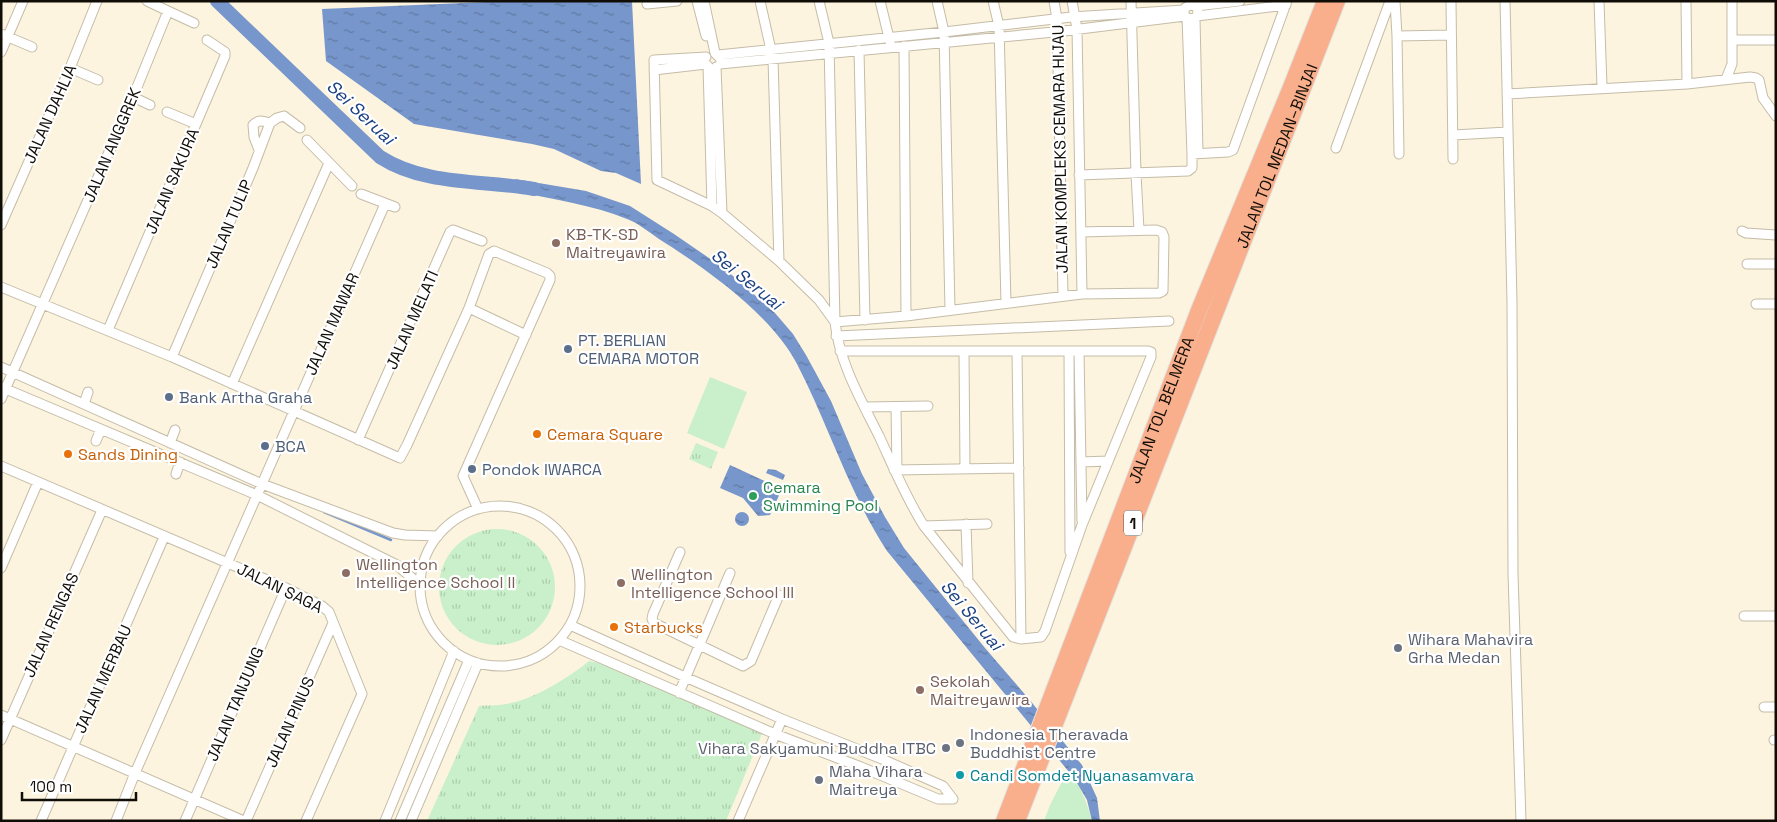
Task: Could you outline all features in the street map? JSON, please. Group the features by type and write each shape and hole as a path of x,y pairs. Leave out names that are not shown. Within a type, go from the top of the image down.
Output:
{"highway":[{"name":"JALAN TOL BELMERA","path":"1017,821 1038,750 1199,310 1292,87 1325,1"},
{"name":"JALAN TOL MEDAN–BINJAI","path":"1217,310 1337,1"},
{"name":"JALAN TOL BELMERA","path":"1052,713 1217,310"},
{"name":"JALAN TOL BELMERA","path":"1004,821 1038,750"}],"street":[{"path":"1,52 4,36 23,1"},
{"name":"JALAN DAHLIA","path":"1,225 70,68 97,1"},
{"path":"147,1 194,22"},
{"path":"648,4 677,1"},
{"path":"697,1 713,60 712,206"},
{"path":"704,1 713,60 722,213"},
{"path":"760,1 772,55 779,261"},
{"path":"819,1 830,53 835,322 840,351 915,513 924,526 1012,637 1021,639 1037,638 1043,635 1082,525 1151,354 1149,351 840,351"},
{"path":"880,1 891,47"},
{"path":"937,1 944,32 950,310"},
{"path":"993,1 999,26 1006,303"},
{"name":"JALAN KOMPLEKS CEMARA HIJAU","path":"1054,1 1066,18 1068,31 1079,175 1082,294"},
{"name":"JALAN KOMPLEKS CEMARA HIJAU","path":"1063,296 1068,31 1066,18 1072,1"},
{"path":"1131,1 1136,174 1140,230"},
{"path":"835,322 824,305 779,261 722,213 712,206 657,180 655,59 713,60 830,53 1068,31 1132,18 1240,1"},
{"path":"1336,148 1390,1"},
{"path":"1395,1 1399,154"},
{"path":"1451,1 1453,159"},
{"path":"1504,1 1512,302 1512,574 1522,821"},
{"path":"1599,1 1602,87"},
{"path":"1686,1 1687,84"},
{"path":"1726,79 1732,64 1732,1"},
{"path":"1190,10 1287,3 1233,150 1195,154"},
{"name":"JALAN ANGGREK","path":"1,400 4,388 133,98 168,10"},
{"path":"1079,175 1136,174 1190,170 1195,154 1190,10"},
{"path":"772,55 829,43 1066,18 1132,18"},
{"path":"1397,36 1451,34"},
{"path":"4,36 32,47"},
{"name":"JALAN SAKURA","path":"108,330 226,54 207,40"},
{"path":"1732,40 1776,40"},
{"path":"904,46 906,316"},
{"path":"859,50 865,320"},
{"path":"70,68 98,80"},
{"path":"1506,94 1602,87 1687,84 1726,79 1756,78 1763,98 1775,116"},
{"path":"133,98 150,104"},
{"path":"167,112 196,124"},
{"path":"259,150 254,137 253,125 257,122 262,120 270,122 284,116 300,128"},
{"name":"JALAN TULIP","path":"172,357 253,168 270,122"},
{"path":"1453,135 1508,132"},
{"path":"307,140 352,186"},
{"path":"232,384 329,163"},
{"path":"360,194 395,207"},
{"name":"JALAN MAWAR","path":"116,821 135,773 385,204"},
{"name":"JALAN MELATI","path":"358,440 450,232 453,230 482,242"},
{"path":"835,322 906,316 1082,294 1159,293 1163,291 1164,234 1156,230 1081,232"},
{"path":"1742,231 1746,233 1776,235"},
{"path":"1,287 172,357 398,458 401,457 469,308 489,254 492,251 547,273 550,276 550,280 463,476 478,508"},
{"path":"1747,264 1776,264"},
{"path":"1756,304 1776,304"},
{"path":"469,308 526,335"},
{"path":"836,336 1169,321"},
{"path":"1069,351 1070,560"},
{"path":"1079,351 1082,525"},
{"path":"964,352 965,469"},
{"path":"1017,352 1021,639"},
{"path":"1,367 262,484 393,533 438,536"},
{"path":"4,388 258,495 397,565 420,585"},
{"path":"84,404 88,392"},
{"path":"865,407 928,406"},
{"path":"896,407 896,470"},
{"path":"96,441 101,429"},
{"path":"170,442 175,430"},
{"path":"1080,462 1108,461"},
{"path":"176,474 180,462"},
{"name":"JALAN SAGA","path":"1,466 164,538 286,588 322,606 328,612 362,691 361,698 306,821"},
{"path":"896,470 1019,468"},
{"path":"1,568 38,482"},
{"path":"497,505 520,508 541,517 559,531 572,550 579,574 578,600 570,625 559,640 538,656 522,663 495,666 474,661 454,651 436,633 429,622 424,610 420,585 425,559 438,536 456,519 478,508 497,505"},
{"name":"JALAN RENGAS","path":"1,740 102,510"},
{"path":"966,524 968,583"},
{"path":"924,526 987,524"},
{"name":"JALAN MERBAU","path":"41,821 164,538"},
{"path":"680,552 653,614 652,619 654,623 743,666 748,664 779,595"},
{"path":"679,693 730,573"},
{"name":"JALAN TANJUNG","path":"185,821 286,588"},
{"path":"1744,616 1776,616"},
{"name":"JALAN PINUS","path":"245,821 334,623"},
{"path":"559,640 775,734 860,766 938,799 953,799 943,786 782,719 570,625"},
{"path":"384,821 454,651"},
{"path":"400,821 474,661"},
{"path":"441,683 460,692"},
{"path":"411,821 460,692"},
{"path":"1764,708 1776,707"},
{"path":"1,715 245,821"},
{"path":"738,821 782,719"},
{"path":"860,766 865,752"}],"green space":[{"path":"710,377 747,392 724,449 687,433"},
{"path":"696,443 718,452 711,469 689,459"},
{"path":"497,529 519,533 538,546 551,565 555,587 551,609 538,628 519,641 497,645 475,641 456,628 443,609 439,587 443,565 456,546 475,533"},
{"path":"589,661 614,666 763,731 726,821 427,821 479,706 503,705 527,698 561,681"},
{"path":"1068,770 1083,794 1092,821 1044,821 1050,805"}],"water":[{"path":"510,1 632,1 641,184 616,173 601,171 554,149 414,124 326,61 322,9"},
{"path":"515,179 586,191 630,206 725,269 775,313 793,334 806,355 831,401 862,474 904,548 1082,765 1097,798 1100,821 1092,821 1087,800 1074,778 887,551 861,506 797,364 786,346 771,328 736,294 716,278 635,223 587,206 517,192"},
{"path":"730,465 782,489 770,515 758,516 743,498 720,488"},
{"path":"768,469 776,470 785,475 783,480 766,473"},
{"path":"739,512 745,512 749,519 745,526 739,526 735,522 735,516"}],"waterway":[{"name":"Sei Seruai","path":"217,1 380,157 416,173 435,177 534,189"},
{"path":"324,512 391,540"}],"place":[{"name":"KB-TK-SD Maitreyawira","path":"556,243"},
{"name":"PT. BERLIAN CEMARA MOTOR","path":"568,349"},
{"name":"Bank Artha Graha","path":"169,397"},
{"name":"Cemara Square","path":"537,434"},
{"name":"BCA","path":"265,446"},
{"name":"Sands Dining","path":"68,454"},
{"name":"Pondok IWARCA","path":"472,469"},
{"name":"Cemara Swimming Pool","path":"753,496"},
{"name":"Wellington Intelligence School II","path":"346,573"},
{"name":"Wellington Intelligence School III","path":"621,583"},
{"name":"Starbucks","path":"614,627"},
{"name":"Wihara Mahavira Grha Medan","path":"1398,648"},
{"name":"Sekolah Maitreyawira","path":"920,690"},
{"name":"Indonesia Theravada Buddhist Centre","path":"960,743"},
{"name":"Vihara Sakyamuni Buddha ITBC","path":"946,748"},
{"name":"Candi Somdet Nyanasamvara","path":"960,775"},
{"name":"Maha Vihara Maitreya","path":"819,780"}]}
